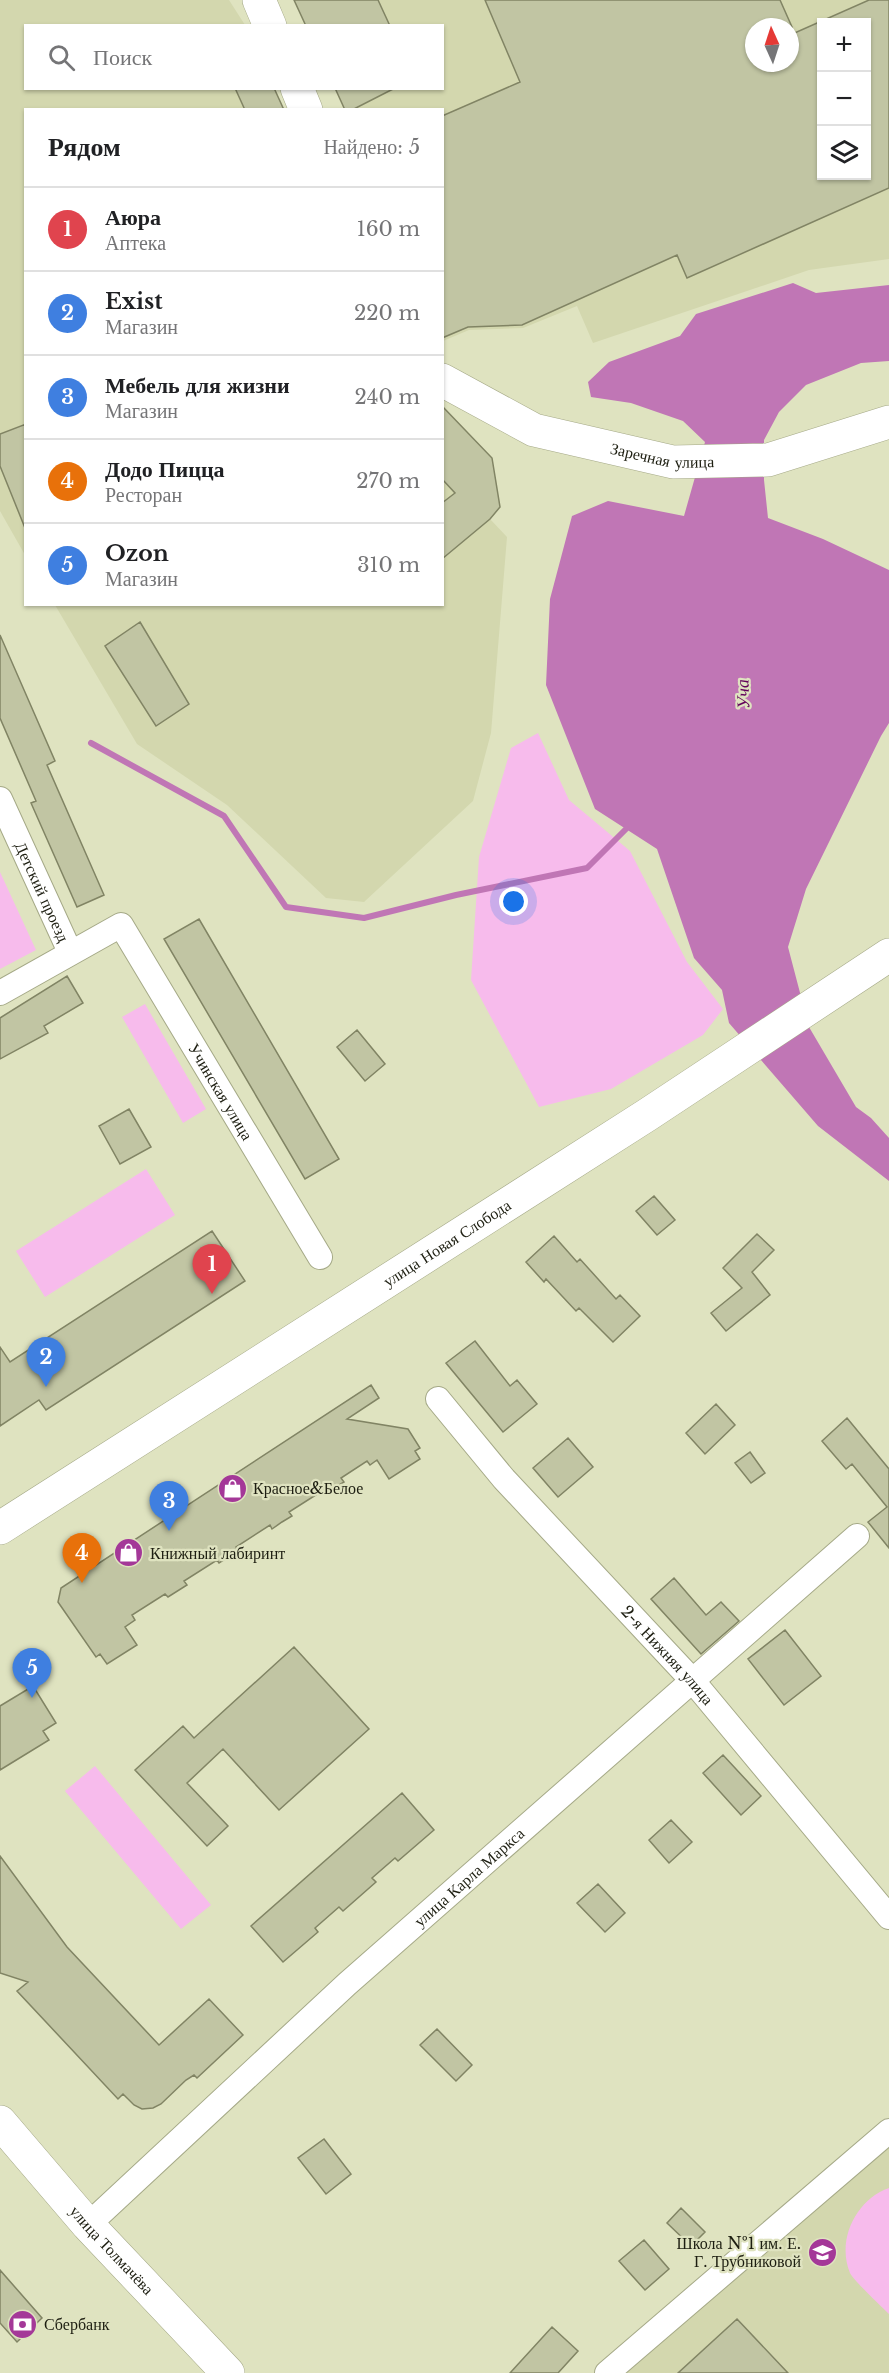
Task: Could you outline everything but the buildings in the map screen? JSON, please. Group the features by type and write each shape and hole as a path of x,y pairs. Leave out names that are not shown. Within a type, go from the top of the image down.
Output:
{"main road":[{"path":"259,0 269,24"},
{"path":"298,90 305,108"},
{"name":"Заречная улица","path":"444,381 534,430 673,462 768,460 889,422"},
{"name":"улица Новая Слобода","path":"0,1528 889,956"},
{"name":"улица Толмачёва","path":"0,2122 88,2225 228,2373"}],"street":[{"name":"Детский проезд","path":"0,799 70,952"},
{"name":"Учинская улица","path":"70,952 122,925 320,1257"},
{"path":"0,993 70,952"},
{"name":"2-я Нижняя улица","path":"438,1399 504,1479 692,1680 889,1917"},
{"name":"улица Карла Маркса","path":"88,2225 347,1984 857,1536"},
{"path":"607,2373 889,2131"}],"shaded area":[{"path":"0,0 229,0 244,24 24,24 24,90 274,90 284,108 24,108 24,553 0,511"},
{"path":"294,0 889,0 889,259 809,270 593,343 577,306 523,328 469,330 444,341 444,108 344,108 336,90 444,90 444,24 306,24"},
{"path":"444,407 492,458 500,507 490,519 507,537 491,733 473,801 364,902 326,898 227,805 137,744 56,606 444,606"},
{"path":"538,733 569,800 630,851 687,962 723,1009 703,1035 611,1089 539,1107 471,980 479,857 511,748"},
{"path":"0,872 36,950 0,969"},
{"path":"145,1004 206,1109 183,1123 122,1017"},
{"path":"146,1169 175,1215 45,1297 16,1251"},
{"path":"95,1766 211,1905 181,1929 65,1791"},
{"name":"Школа №1 им. Е. Г. Трубниковой","path":"889,2131 889,2373 621,2373"},
{"path":"889,2188 889,2314 850,2273 846,2260 846,2247 852,2222 859,2211 867,2201"}],"water":[{"name":"Уча","path":"793,283 816,293 889,285 889,361 861,363 806,385 779,412 764,440 764,480 768,518 823,539 889,570 889,723 806,889 788,947 809,1027 856,1107 871,1118 889,1138 889,1181 818,1126 729,1023 722,990 694,958 657,849 595,809 546,685 550,599 572,516 608,501 684,516 705,442 683,421 631,403 591,397 588,382 609,362 680,336 696,314"}],"waterway":[{"path":"91,743 224,816 286,907 364,918 456,895 587,868 626,829"}],"place":[{"name":"Аюра","path":"212,1294"},
{"name":"Exist","path":"46,1387"},
{"name":"Красное&Белое","path":"232,1488"},
{"name":"Мебель для жизни","path":"169,1531"},
{"name":"Книжный лабиринт","path":"129,1553"},
{"name":"Додо Пицца","path":"82,1583"},
{"name":"Ozon","path":"32,1698"},
{"name":"Школа №1 им. Е. Г. Трубниковой","path":"822,2252"},
{"name":"Сбербанк","path":"23,2324"}]}
